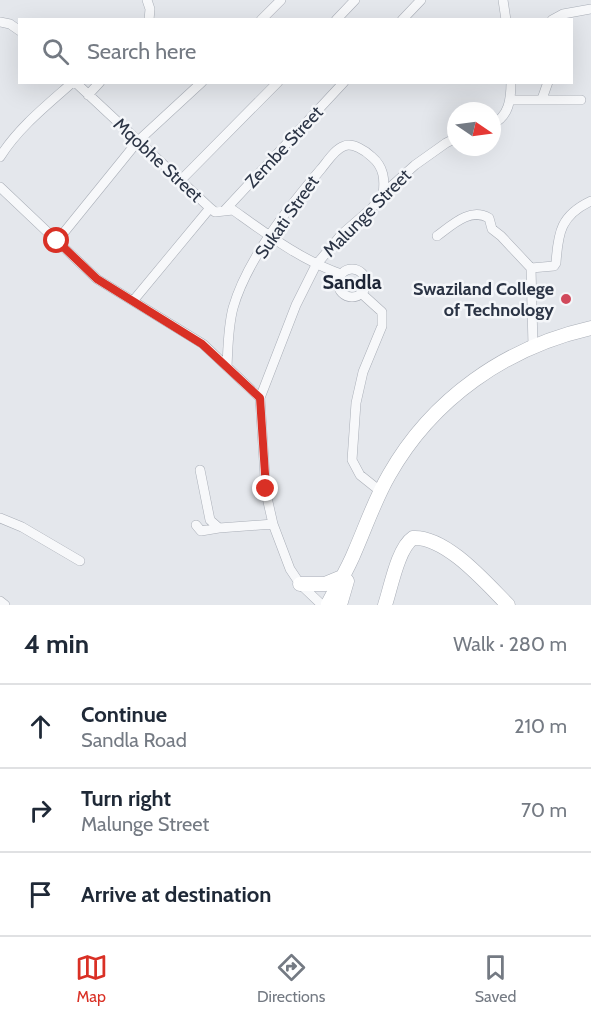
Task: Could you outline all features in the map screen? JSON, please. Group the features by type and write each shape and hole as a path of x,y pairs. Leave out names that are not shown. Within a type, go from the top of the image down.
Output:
{"main road":[{"path":"331,605 381,491 400,456 446,403 469,383 533,346 591,328"},
{"path":"385,605 406,545 413,538 423,537 440,544 482,579 508,605"},
{"path":"331,605 354,553"},
{"path":"300,584 326,584 342,577"}],"street":[{"path":"147,0 150,9 149,18"},
{"path":"263,18 281,0"},
{"path":"338,18 355,0"},
{"path":"404,18 421,0"},
{"path":"503,0 506,18"},
{"path":"556,18 563,14 591,9"},
{"path":"0,22 10,24 18,30"},
{"path":"0,157 32,119 72,84"},
{"name":"Mqobhe Street","path":"76,84 215,212 233,210 270,237 316,265 341,274"},
{"path":"88,95 98,84"},
{"path":"57,241 138,141 200,84"},
{"path":"180,180 276,84"},
{"name":"Zembe Street","path":"224,211 342,84"},
{"path":"501,118 511,100 511,84"},
{"path":"542,99 547,84"},
{"path":"511,100 581,100"},
{"name":"Malunge Street","path":"331,605 309,601 290,570 273,524 266,493 260,398 296,304 316,265 342,234 372,208 383,194 415,165 447,142"},
{"name":"Sukati Street","path":"227,367 233,308 251,269 270,237 333,155 345,145 354,146 366,152 379,164 383,173 385,183 383,194"},
{"path":"0,187 97,279 192,336 260,398"},
{"path":"531,268 554,266 560,234 566,220 575,208 591,201"},
{"path":"133,301 210,208"},
{"path":"437,236 470,214 482,214 489,218 492,229 531,268 533,346"},
{"path":"350,269 363,274 366,284 361,293 352,297 343,293 338,284 341,274 350,269"},
{"path":"361,293 382,312 382,326 363,372 356,403 352,460 360,475 381,491"},
{"path":"200,470 210,520 219,528"},
{"path":"0,518 22,527 80,561"},
{"path":"196,525 201,531 273,524"},
{"path":"0,601 4,605"}],"place":[{"name":"Swaziland College of Technology","path":"566,299"}],"district":[{"name":"Sandla","path":"352,282"}],"route":[{"path":"57,241 97,279 192,336 260,398 266,489"}]}
